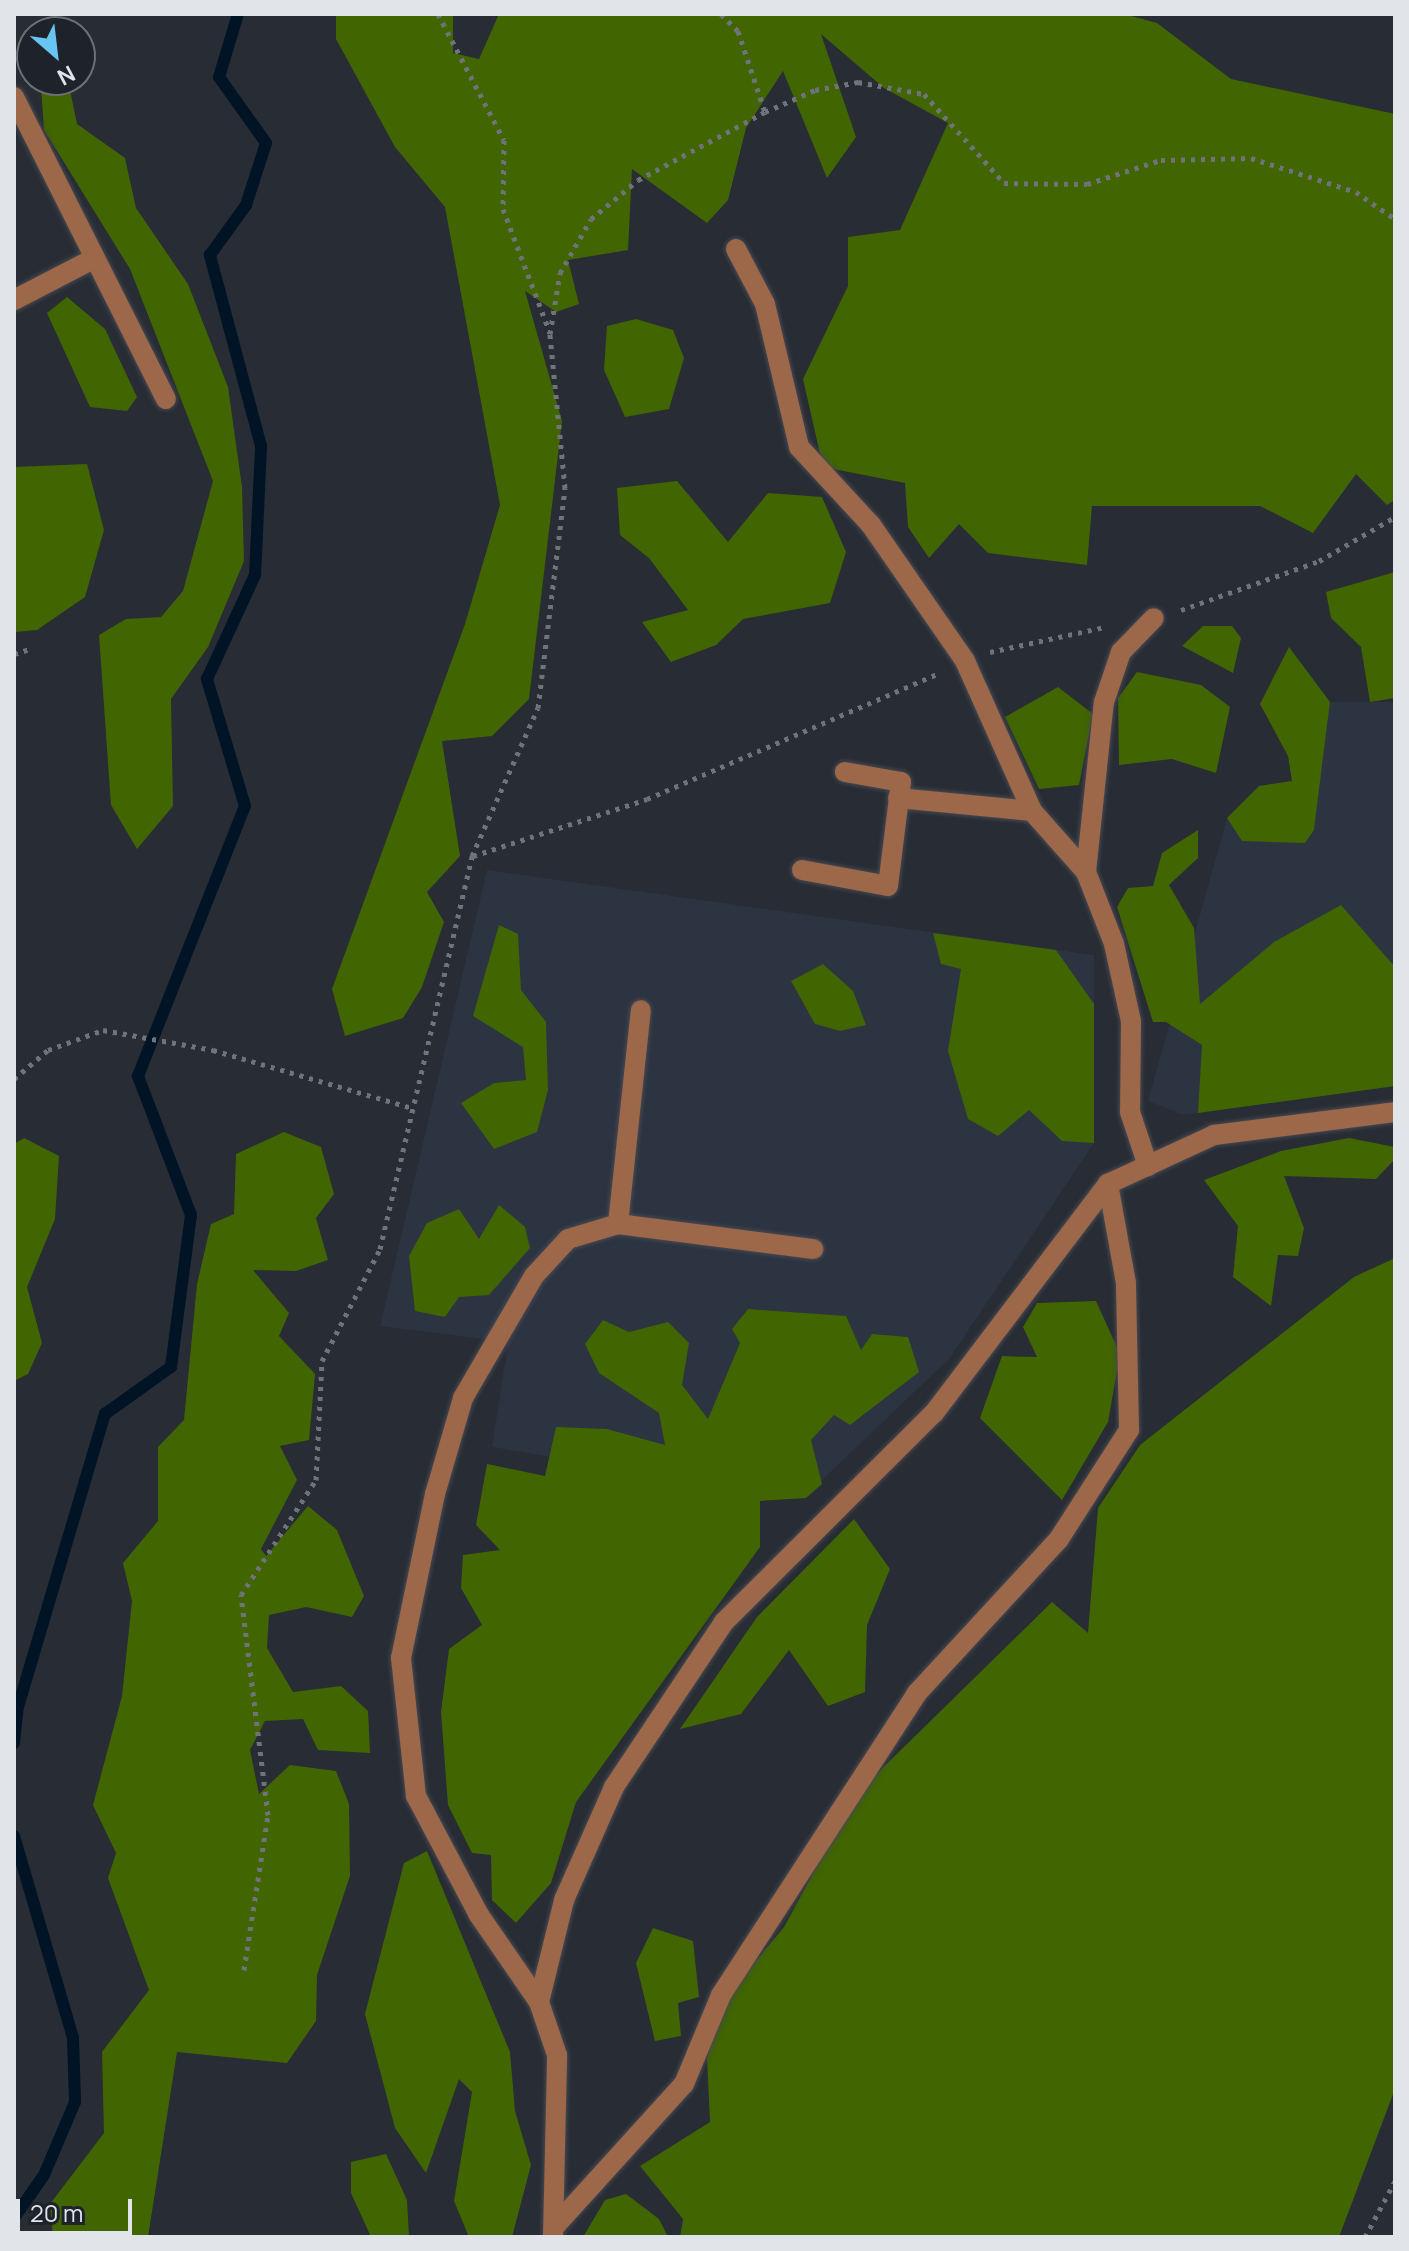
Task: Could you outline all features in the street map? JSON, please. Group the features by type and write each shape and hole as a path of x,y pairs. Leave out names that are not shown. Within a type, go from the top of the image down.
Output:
{"lane":[{"path":"14,97 166,399"},
{"path":"736,249 765,304 777,379 799,447 871,525 965,661 1032,811 1086,872 1114,944 1131,1021 1130,1112 1148,1166"},
{"path":"14,300 95,258"},
{"path":"1086,872 1104,702 1121,652 1154,618"},
{"path":"802,870 888,886 901,782 845,772"},
{"path":"898,798 1032,811"},
{"path":"618,1224 641,1010"},
{"path":"539,2002 564,1900 614,1787 724,1622 934,1413 1108,1184 1214,1135 1395,1112"},
{"path":"555,2231 684,2084 721,1995 917,1693 1059,1539 1129,1430 1126,1283 1108,1184"},
{"path":"555,2231 557,2055 539,2002 479,1915 416,1796 401,1658 414,1579 463,1398 534,1276 568,1239 618,1224 813,1249"}],"path":[{"path":"438,14 504,140 503,209 550,334"},
{"path":"721,14 738,31 765,112"},
{"path":"244,1970 268,1815 241,1595 316,1480 322,1361 380,1249 472,856 538,708 565,488 550,334 560,273 591,219 638,180 765,112 815,90 858,82 924,94 1004,183 1087,184 1161,160 1251,158 1356,192 1395,219"},
{"path":"472,856 647,799 1015,642 1154,618 1319,561 1395,517"},
{"path":"14,654 29,649"},
{"path":"14,1079 48,1050 103,1030 213,1050 413,1108"},
{"path":"1365,2237 1395,2181"}],"shaded area":[{"path":"1330,702 1395,702 1395,1086 1183,1115 1148,1101 1227,818 1314,830"},
{"path":"487,870 1094,955 1094,1143 949,1359 802,1499 492,1447 508,1342 380,1326"}],"green space":[{"path":"336,14 453,14 453,53 479,59 499,14 1124,14 1157,23 1231,79 1395,114 1395,500 1387,505 1356,474 1313,533 1260,506 1092,506 1087,565 988,553 959,524 929,558 908,527 905,483 823,467 803,379 848,286 848,237 900,230 948,123 884,88 821,34 856,137 827,178 783,71 746,128 728,200 707,223 632,169 628,250 568,260 579,304 556,312 525,291 562,421 529,699 492,736 442,741 460,856 427,892 444,922 422,987 403,1018 345,1036 332,989 465,624 500,505 445,207 395,147 336,39"},
{"path":"42,96 71,96 77,124 125,158 136,208 188,284 228,387 242,487 244,561 208,647 171,699 173,806 137,849 111,805 99,635 126,619 161,617 183,591 213,481 130,269 44,130"},
{"path":"67,297 105,329 137,397 127,411 90,407 47,313"},
{"path":"636,319 673,330 684,358 669,409 625,417 604,370 607,326"},
{"path":"87,464 104,530 85,597 37,630 14,632 14,467"},
{"path":"677,481 728,542 768,493 822,497 846,552 830,603 743,619 716,645 671,662 642,622 688,610 649,558 620,535 617,488"},
{"path":"1395,572 1395,698 1370,702 1361,647 1331,618 1326,592"},
{"path":"1203,626 1232,626 1241,638 1233,673 1182,646"},
{"path":"1289,647 1330,702 1314,830 1305,843 1242,841 1227,818 1259,786 1292,781 1288,756 1260,704"},
{"path":"1137,672 1201,685 1230,707 1216,773 1172,759 1119,765 1118,698"},
{"path":"1058,687 1093,714 1079,785 1039,789 1005,717"},
{"path":"1198,830 1198,858 1169,885 1194,928 1200,1004 1274,942 1341,905 1395,967 1395,1086 1198,1113 1202,1045 1166,1022 1153,1022 1117,907 1128,888 1153,886 1162,853"},
{"path":"499,925 518,934 521,990 546,1022 548,1090 537,1132 494,1149 461,1103 494,1083 526,1080 523,1047 473,1016"},
{"path":"933,933 1056,950 1094,1004 1094,1143 1062,1141 1029,1110 998,1136 968,1119 948,1051 961,969 941,964"},
{"path":"823,964 853,991 866,1025 840,1031 815,1024 791,981"},
{"path":"284,1132 321,1147 334,1194 316,1218 328,1260 296,1271 253,1270 289,1313 279,1336 315,1374 309,1440 280,1446 297,1480 261,1549 266,1556 308,1506 337,1530 364,1596 352,1617 306,1607 269,1615 267,1648 293,1692 341,1686 368,1711 370,1753 318,1750 303,1719 265,1721 250,1750 259,1794 290,1765 336,1771 349,1804 350,1876 317,1975 316,2021 287,2063 177,2052 148,2237 53,2237 50,2204 104,2133 102,2052 149,1990 108,1878 116,1853 93,1805 122,1696 132,1601 123,1563 158,1521 158,1447 184,1420 197,1284 211,1224 234,1214 236,1154"},
{"path":"24,1138 59,1156 55,1219 27,1287 42,1343 28,1374 14,1381 14,1144"},
{"path":"1349,1138 1395,1147 1395,1159 1376,1179 1284,1176 1304,1228 1298,1256 1278,1255 1271,1306 1233,1277 1238,1226 1204,1180 1281,1151"},
{"path":"499,1205 525,1227 530,1248 489,1295 459,1297 445,1317 415,1311 409,1256 427,1223 459,1209 479,1239"},
{"path":"1395,1258 1395,2089 1339,2237 680,2237 683,2219 640,2166 710,2122 707,2058 722,2002 784,1927 856,1794 1052,1602 1088,1633 1098,1508 1140,1445 1354,1277"},
{"path":"1096,1301 1120,1354 1108,1422 1062,1500 980,1418 1002,1356 1037,1357 1023,1327 1037,1303"},
{"path":"748,1309 846,1316 861,1350 872,1334 908,1337 919,1372 850,1425 834,1415 811,1440 822,1484 806,1498 760,1501 760,1547 576,1802 551,1883 516,1923 492,1900 491,1855 472,1853 448,1805 441,1712 449,1649 482,1625 461,1588 463,1555 500,1550 476,1525 487,1464 545,1476 556,1427 607,1429 665,1445 659,1413 599,1373 585,1344 603,1320 629,1332 668,1322 689,1343 682,1385 708,1419 740,1343 732,1329"},
{"path":"854,1519 890,1569 867,1625 865,1692 828,1706 789,1650 741,1714 680,1729 757,1617"},
{"path":"427,1851 510,2052 515,2111 531,2165 512,2237 469,2237 454,2201 472,2092 459,2079 426,2173 395,2128 365,2014 404,1863"},
{"path":"653,1928 693,1941 699,1997 678,2003 681,2036 655,2041 636,1963"},
{"path":"386,2154 407,2200 409,2237 371,2237 351,2193 351,2162"},
{"path":"626,2194 659,2219 668,2237 583,2237 605,2200"}],"waterway":[{"path":"14,1743 18,1707 105,1414 171,1367 191,1215 138,1076 245,806 207,679 255,575 261,446 210,255 246,205 266,143 219,77 238,14"},
{"path":"14,1836 73,2038 75,2102 44,2175 14,2218"}]}
